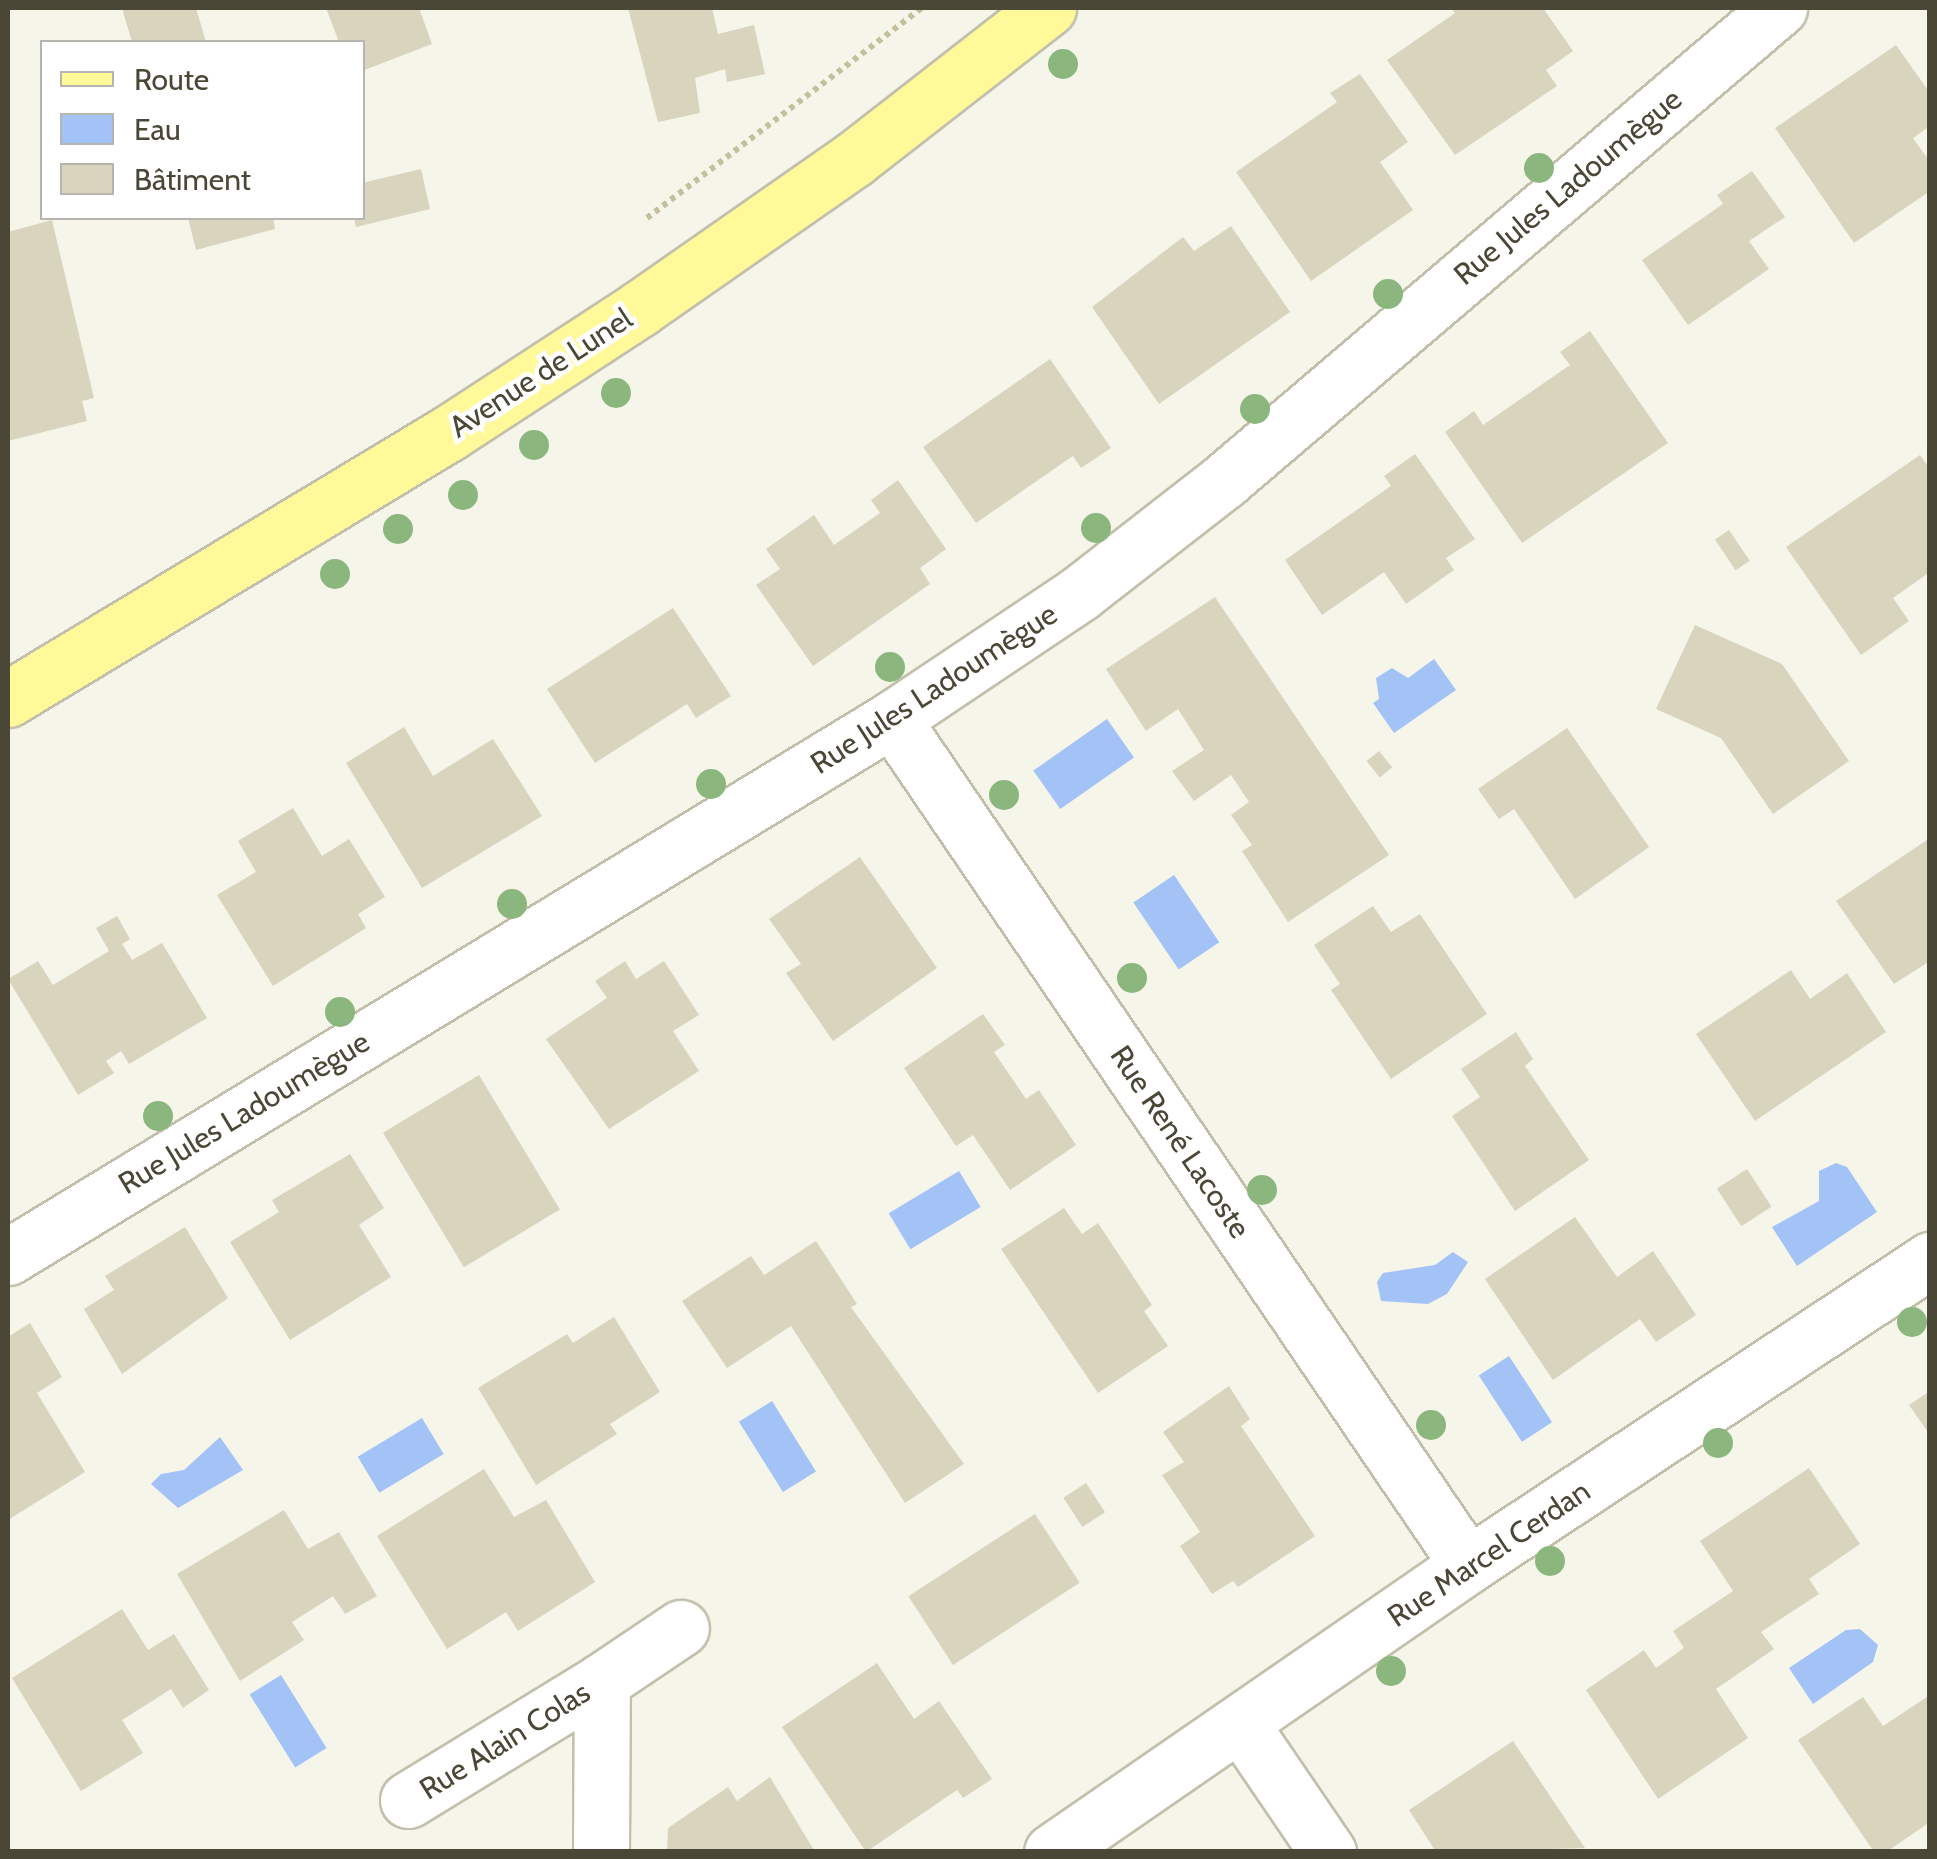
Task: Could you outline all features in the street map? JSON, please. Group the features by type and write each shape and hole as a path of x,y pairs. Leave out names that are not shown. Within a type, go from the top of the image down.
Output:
{"main road":[{"name":"Avenue de Lunel","path":"8,699 448,433 623,319 854,159 1048,8"}],"street":[{"name":"Rue Jules Ladoumègue","path":"8,1257 892,719 1080,593 1224,480 1779,8"},
{"name":"Rue René Lacoste","path":"892,719 1468,1565"},
{"name":"Rue Marcel Cerdan","path":"1052,1852 1242,1726 1468,1565 1930,1260"},
{"name":"Rue Alain Colas","path":"408,1800 602,1681 680,1628"},
{"name":"Rue Alain Colas","path":"601,1852 602,1681"},
{"path":"1242,1726 1328,1852"}],"path":[{"path":"642,222 922,8"}],"water":[{"path":"1434,659 1456,690 1394,733 1373,703 1379,699 1376,678 1392,668 1408,678"},
{"path":"1107,719 1134,758 1060,809 1033,771"},
{"path":"1174,875 1219,942 1179,970 1133,902"},
{"path":"1836,1163 1847,1167 1877,1212 1797,1266 1772,1227 1819,1201 1819,1171"},
{"path":"959,1171 981,1207 910,1249 889,1213"},
{"path":"1453,1252 1468,1262 1447,1294 1428,1304 1381,1301 1377,1282 1383,1273 1435,1265"},
{"path":"1509,1356 1552,1422 1522,1442 1479,1376"},
{"path":"772,1401 816,1471 783,1492 739,1422"},
{"path":"422,1418 444,1454 379,1493 358,1457"},
{"path":"220,1437 243,1470 178,1508 151,1484 161,1474 184,1470"},
{"path":"1860,1629 1878,1645 1873,1662 1813,1704 1789,1668 1846,1630"},
{"path":"281,1675 327,1748 295,1768 250,1695"}],"building":[{"path":"122,8 196,8 205,40 131,40"},
{"path":"326,8 419,8 432,44 365,70 365,40 338,40"},
{"path":"628,8 712,8 718,34 754,25 765,74 727,82 725,69 695,78 700,113 658,122"},
{"path":"1451,8 1543,8 1573,51 1546,70 1557,86 1455,155 1387,60 1455,13"},
{"path":"1896,45 1930,93 1930,126 1913,138 1930,162 1930,191 1854,243 1775,128"},
{"path":"1360,74 1408,142 1380,162 1413,210 1311,281 1236,172 1337,102 1330,93"},
{"path":"421,169 430,209 356,227 354,220 365,220 365,182"},
{"path":"1752,171 1785,217 1749,241 1769,269 1688,325 1642,260 1723,204 1717,195"},
{"path":"52,220 94,398 82,401 87,421 8,441 8,232"},
{"path":"188,220 273,220 275,229 196,250"},
{"path":"1231,226 1290,312 1159,404 1092,307 1183,237 1194,251"},
{"path":"1590,331 1668,443 1522,543 1445,432 1474,411 1483,425 1570,365 1560,352"},
{"path":"1050,359 1111,448 1081,468 1073,456 976,523 923,447"},
{"path":"1415,454 1475,539 1446,558 1454,570 1406,604 1384,572 1322,615 1285,560 1391,486 1384,476"},
{"path":"1920,455 1930,469 1930,572 1893,598 1909,621 1861,655 1786,547"},
{"path":"898,480 946,549 920,568 930,584 813,666 756,585 780,569 766,549 814,515 834,545 880,513 871,500"},
{"path":"1729,530 1750,561 1736,570 1715,540"},
{"path":"1215,597 1389,855 1288,922 1242,851 1252,845 1231,815 1249,802 1231,775 1194,801 1172,771 1204,750 1178,709 1146,731 1106,669"},
{"path":"673,608 731,696 696,718 687,704 595,763 547,689"},
{"path":"1695,625 1782,664 1849,761 1773,814 1721,738 1656,709"},
{"path":"404,727 433,776 493,739 542,816 422,888 346,763"},
{"path":"1567,728 1649,847 1575,899 1514,809 1499,819 1478,789"},
{"path":"1379,751 1392,767 1380,777 1367,761"},
{"path":"293,808 322,856 349,839 385,897 358,914 366,928 273,986 217,895 256,872 238,841"},
{"path":"1930,838 1930,961 1894,984 1836,901"},
{"path":"860,857 937,968 833,1041 786,973 801,964 769,919"},
{"path":"1373,906 1391,932 1420,914 1487,1014 1391,1079 1331,990 1340,984 1314,945"},
{"path":"117,916 130,939 122,944 132,960 162,943 207,1018 129,1064 121,1051 106,1061 114,1073 78,1095 8,979 38,961 53,985 109,951 96,928"},
{"path":"625,961 636,979 664,961 699,1015 673,1031 699,1071 609,1129 546,1039 607,998 595,981"},
{"path":"1791,970 1810,999 1847,973 1886,1032 1755,1121 1696,1034"},
{"path":"983,1014 1005,1045 994,1052 1026,1099 1039,1090 1076,1145 1010,1190 973,1135 956,1146 904,1068"},
{"path":"1516,1032 1533,1059 1525,1066 1589,1160 1515,1211 1452,1116 1480,1097 1461,1069"},
{"path":"479,1075 560,1210 464,1267 383,1133"},
{"path":"350,1154 384,1208 359,1225 391,1277 290,1340 230,1242 279,1212 272,1200"},
{"path":"1747,1169 1772,1207 1741,1226 1717,1189"},
{"path":"1064,1208 1082,1234 1098,1223 1152,1305 1144,1311 1168,1346 1098,1393 1001,1249"},
{"path":"1575,1217 1617,1277 1653,1251 1696,1315 1656,1342 1640,1319 1553,1380 1485,1279"},
{"path":"185,1227 228,1298 122,1374 84,1309 114,1290 105,1276"},
{"path":"816,1241 857,1304 851,1307 964,1464 905,1503 791,1326 727,1368 682,1301 751,1256 764,1275"},
{"path":"614,1317 660,1392 610,1424 617,1434 536,1485 478,1388 567,1334 573,1343"},
{"path":"30,1323 62,1377 37,1393 85,1472 8,1520 8,1337"},
{"path":"1229,1386 1250,1419 1241,1426 1315,1536 1238,1587 1233,1581 1212,1594 1180,1546 1200,1532 1162,1475 1184,1462 1163,1432"},
{"path":"1930,1391 1930,1435 1909,1405"},
{"path":"1809,1468 1860,1544 1809,1579 1819,1594 1761,1632 1774,1649 1716,1689 1748,1738 1658,1799 1586,1690 1644,1650 1656,1668 1684,1648 1673,1631 1733,1591 1700,1541"},
{"path":"484,1469 514,1517 546,1500 595,1582 518,1631 506,1612 447,1649 377,1536"},
{"path":"1086,1483 1105,1512 1082,1527 1063,1498"},
{"path":"284,1510 308,1549 339,1532 377,1596 345,1614 333,1596 292,1622 304,1640 240,1681 177,1574"},
{"path":"1035,1514 1080,1583 953,1665 908,1596"},
{"path":"122,1609 148,1650 174,1634 209,1690 183,1708 171,1689 122,1720 143,1753 81,1791 12,1678"},
{"path":"877,1663 914,1719 939,1701 992,1779 963,1798 957,1790 866,1852 782,1727"},
{"path":"1930,1695 1930,1822 1886,1852 1874,1852 1798,1740 1863,1697 1883,1726"},
{"path":"1513,1741 1585,1848 1436,1852 1409,1810"},
{"path":"770,1777 815,1852 667,1852 668,1828 728,1787 737,1801"}]}
